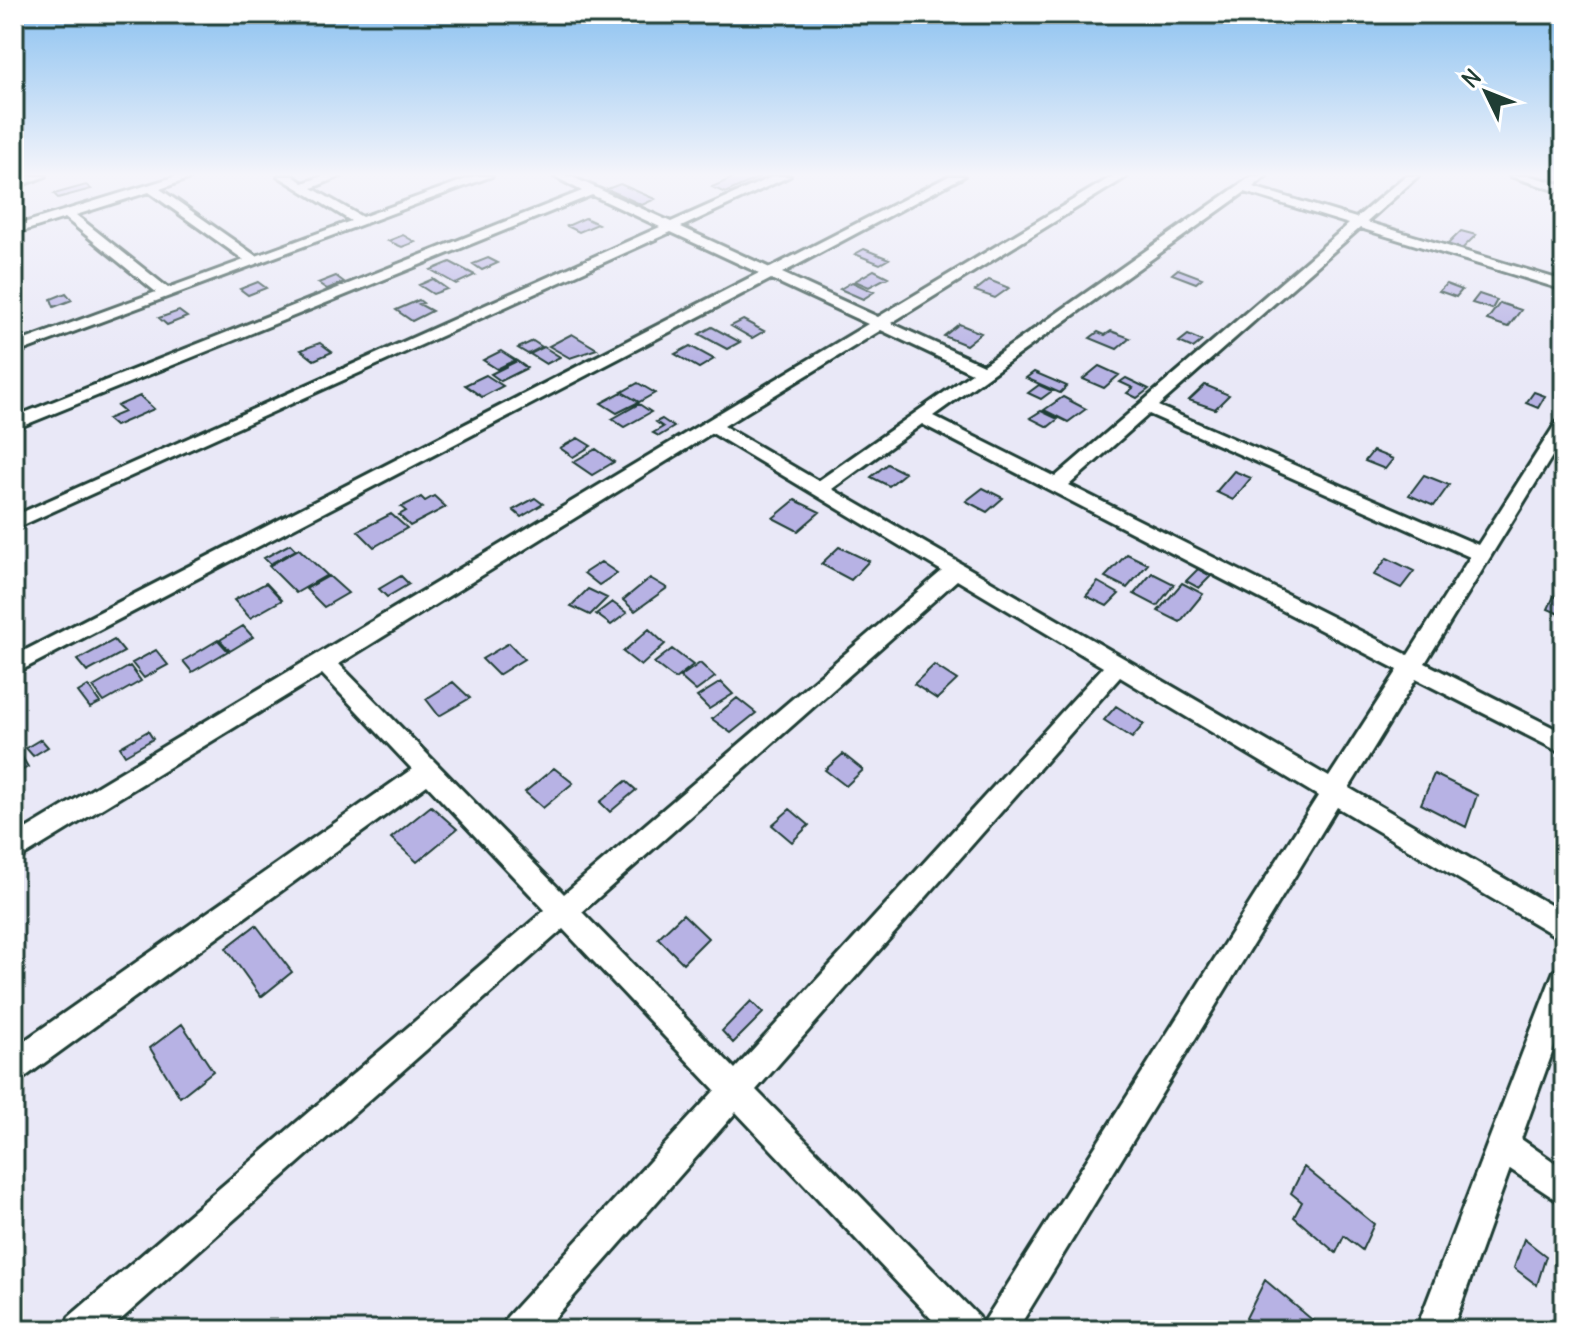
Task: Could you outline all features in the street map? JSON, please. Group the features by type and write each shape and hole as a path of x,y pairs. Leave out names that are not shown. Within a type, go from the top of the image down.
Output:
{"street":[{"path":"98,239 166,293"},
{"path":"223,239 254,261"},
{"path":"17,344 315,239"},
{"path":"14,423 473,239"},
{"path":"14,523 645,239"},
{"path":"696,239 984,372"},
{"path":"14,666 837,239"},
{"path":"14,850 1019,239"},
{"path":"819,489 1172,239"},
{"path":"1056,486 1340,239"},
{"path":"1409,239 1564,286"},
{"path":"1147,407 1482,555"},
{"path":"921,417 1564,744"},
{"path":"997,1330 1564,423"},
{"path":"712,426 1564,928"},
{"path":"82,1330 956,570"},
{"path":"324,662 966,1330"},
{"path":"520,1330 1118,665"},
{"path":"14,1066 428,771"},
{"path":"1434,1330 1564,981"},
{"path":"1503,1145 1564,1189"}],"building":[{"path":"409,239 415,242 402,247 388,241"},
{"path":"1453,239 1472,239 1462,249 1447,245"},
{"path":"864,249 889,259 880,264 855,254"},
{"path":"488,258 498,263 482,270 473,264"},
{"path":"450,262 475,275 456,284 431,270"},
{"path":"1178,269 1202,278 1196,283 1172,274"},
{"path":"874,270 888,277 869,287 855,281"},
{"path":"336,276 344,282 327,289 318,283"},
{"path":"433,279 447,289 433,294 419,285"},
{"path":"989,280 1009,288 995,298 975,291"},
{"path":"258,282 266,288 248,295 240,289"},
{"path":"852,282 874,292 863,299 840,289"},
{"path":"1446,284 1462,290 1456,297 1439,291"},
{"path":"66,293 72,300 54,307 51,299"},
{"path":"1479,294 1497,300 1492,309 1472,303"},
{"path":"419,300 423,303 419,304 432,311 412,321 396,310"},
{"path":"1500,303 1521,310 1508,327 1487,320"},
{"path":"179,311 187,317 167,325 159,318"},
{"path":"743,320 764,331 752,338 731,326"},
{"path":"959,324 981,333 966,345 944,336"},
{"path":"712,327 740,342 727,349 699,334"},
{"path":"1111,331 1130,338 1117,349 1090,338 1098,332 1105,335"},
{"path":"572,334 597,349 570,358 549,346"},
{"path":"1188,335 1202,341 1193,348 1179,342"},
{"path":"533,341 542,347 528,354 518,348"},
{"path":"320,343 332,352 314,360 301,350"},
{"path":"690,346 714,359 699,368 675,354"},
{"path":"544,347 560,357 546,364 530,354"},
{"path":"501,351 515,360 497,369 483,360"},
{"path":"517,361 527,368 501,381 491,374"},
{"path":"1099,366 1119,375 1104,388 1083,379"},
{"path":"1034,372 1067,386 1060,393 1026,378"},
{"path":"486,375 503,386 482,397 465,385"},
{"path":"1126,378 1149,389 1137,398 1127,393 1133,388 1120,382"},
{"path":"638,383 655,393 639,402 622,392"},
{"path":"1039,385 1052,391 1041,399 1028,393"},
{"path":"1205,385 1229,395 1215,409 1189,400"},
{"path":"622,392 639,402 617,413 601,403"},
{"path":"1534,392 1545,396 1538,408 1526,403"},
{"path":"140,396 154,409 115,426 107,419 124,412 117,406"},
{"path":"1063,397 1086,409 1068,422 1044,410"},
{"path":"639,404 651,412 624,427 612,419"},
{"path":"1041,411 1058,419 1048,427 1030,418"},
{"path":"662,419 674,427 659,436 653,433 663,427 656,422"},
{"path":"578,438 591,446 573,457 560,448"},
{"path":"596,449 614,462 592,475 573,462"},
{"path":"1373,451 1393,459 1385,469 1365,461"},
{"path":"887,464 905,473 889,486 871,477"},
{"path":"1234,471 1251,478 1233,500 1216,492"},
{"path":"1424,475 1449,485 1434,506 1409,495"},
{"path":"983,488 1003,498 987,512 966,501"},
{"path":"434,496 446,507 410,526 399,515 406,511 401,507 421,497 425,501"},
{"path":"535,498 543,504 521,517 513,510"},
{"path":"795,500 820,512 798,531 773,518"},
{"path":"391,514 407,528 374,547 358,531"},
{"path":"290,544 296,550 270,564 264,558"},
{"path":"839,547 869,561 851,580 821,564"},
{"path":"299,549 327,575 296,593 269,566"},
{"path":"1127,554 1148,564 1127,588 1105,577"},
{"path":"1387,558 1414,571 1401,588 1374,575"},
{"path":"601,562 617,573 599,585 584,573"},
{"path":"1198,569 1211,576 1199,588 1186,581"},
{"path":"1152,573 1174,584 1157,606 1134,594"},
{"path":"329,576 348,593 324,607 306,589"},
{"path":"401,576 409,584 387,597 379,589"},
{"path":"650,578 667,588 635,611 623,600"},
{"path":"1098,582 1119,594 1107,606 1086,596"},
{"path":"266,583 282,600 250,618 234,600"},
{"path":"1182,583 1203,594 1180,622 1158,611"},
{"path":"588,589 607,598 590,615 571,606"},
{"path":"1554,596 1564,600 1564,616 1548,609"},
{"path":"612,602 627,613 611,625 596,614"},
{"path":"243,626 253,637 230,651 220,640"},
{"path":"649,629 665,644 641,666 623,652"},
{"path":"114,640 124,652 87,672 77,660"},
{"path":"218,640 228,651 192,672 183,661"},
{"path":"509,643 524,659 498,675 482,659"},
{"path":"672,649 693,665 675,679 654,663"},
{"path":"156,650 168,665 144,678 132,663"},
{"path":"700,663 715,677 696,691 680,677"},
{"path":"934,665 957,680 937,699 914,684"},
{"path":"130,666 141,681 104,702 93,687"},
{"path":"453,682 470,698 439,716 426,699"},
{"path":"721,682 733,694 709,709 697,697"},
{"path":"88,686 100,703 90,708 78,692"},
{"path":"737,698 756,713 731,733 712,719"},
{"path":"1116,706 1144,724 1132,738 1104,720"},
{"path":"148,731 153,739 125,755 120,747"},
{"path":"41,739 48,747 33,756 26,748"},
{"path":"18,750 28,767 14,775 14,753"},
{"path":"843,754 863,770 846,786 825,770"},
{"path":"554,768 573,783 543,808 525,792"},
{"path":"1434,774 1477,795 1466,827 1421,804"},
{"path":"626,781 636,790 610,812 600,802"},
{"path":"431,806 457,829 417,862 391,838"},
{"path":"790,809 809,825 792,842 772,825"},
{"path":"683,914 708,938 683,963 658,938"},
{"path":"256,925 292,972 261,997 226,948"},
{"path":"751,1001 763,1013 733,1043 722,1031"},
{"path":"182,1024 213,1071 180,1097 150,1048"},
{"path":"1304,1167 1374,1224 1362,1250 1344,1236 1336,1253 1294,1217 1302,1202 1291,1193"},
{"path":"1524,1239 1546,1256 1537,1285 1514,1268"},
{"path":"1265,1280 1323,1329 1259,1330 1246,1318"}]}
